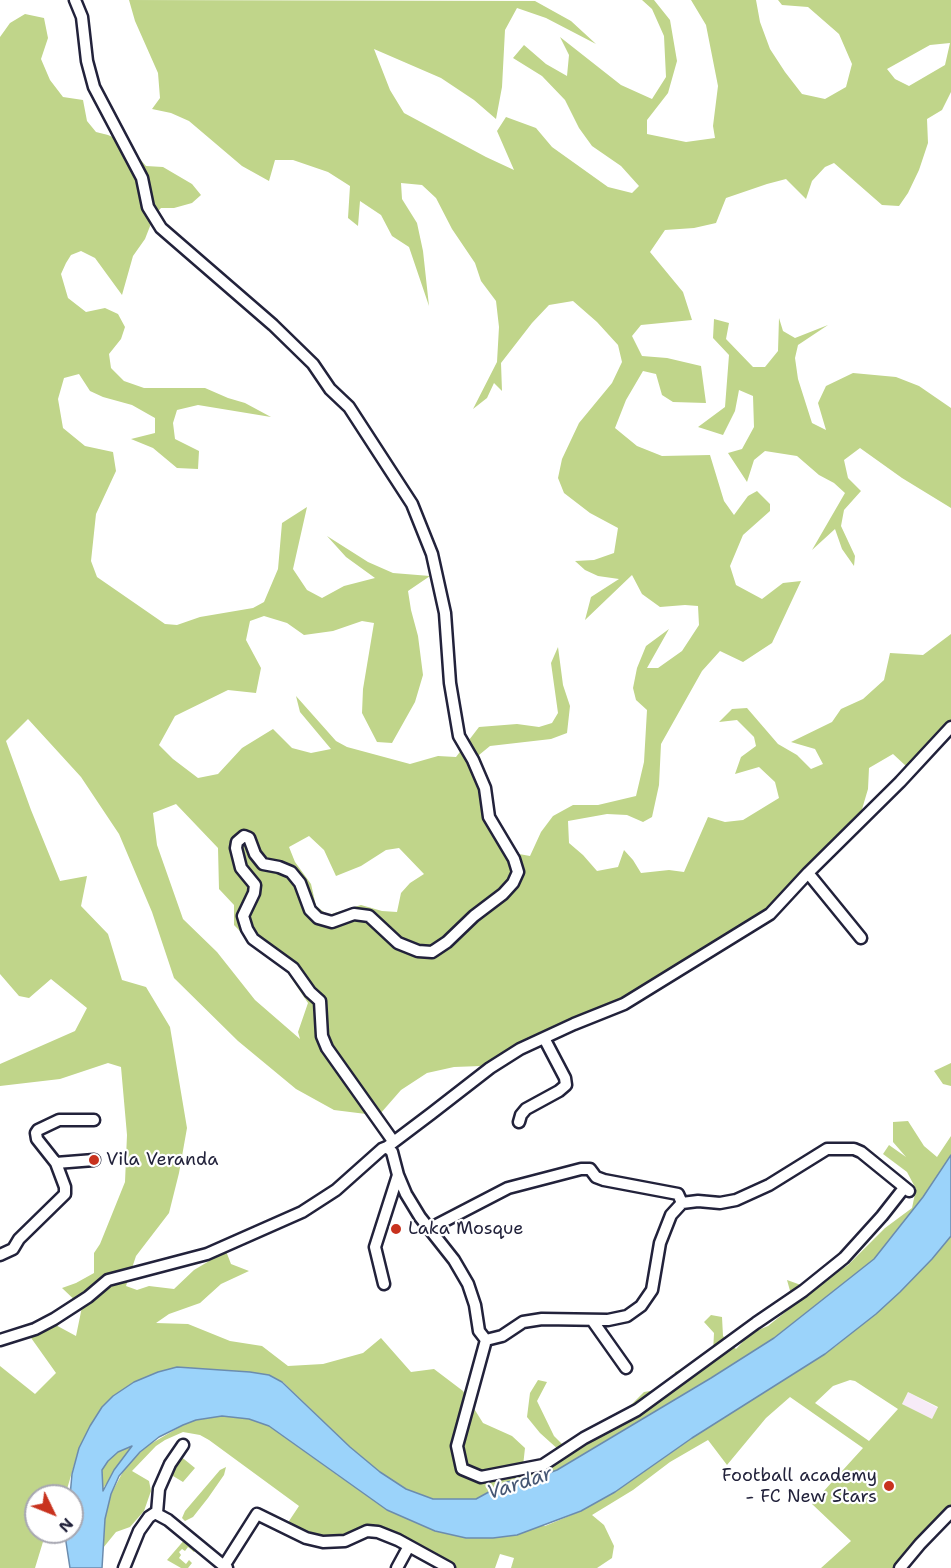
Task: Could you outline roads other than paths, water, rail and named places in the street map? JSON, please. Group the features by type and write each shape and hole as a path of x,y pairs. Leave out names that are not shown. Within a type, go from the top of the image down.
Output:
{"street":[{"path":"75,0 82,17 87,61 94,87 142,178 148,207 161,228 273,325 313,364 330,388 349,407 412,504 432,554 445,613 450,683 459,736 485,788 489,817 514,859 518,872 513,883 447,942 432,952 418,951 398,943 369,916 354,914 332,922 318,918 310,910 300,883 291,872 263,864 255,854 249,838 244,836 237,842 236,848 241,868 255,885 255,893 243,916 247,929 253,939 293,968 310,992 320,1001 322,1036 327,1048 390,1144 398,1175 406,1194 429,1229 454,1260 468,1284 476,1305 480,1334 486,1340"},
{"path":"0,1340 35,1329 54,1319 88,1297 108,1280 207,1254 302,1212 336,1190 374,1155 490,1068 520,1049 632,1000 729,938 760,921 770,914 808,873 893,790 951,727"},
{"path":"808,873 861,938"},
{"path":"519,1122 526,1109 566,1085 565,1078 544,1038"},
{"path":"0,1255 13,1249 19,1239 65,1194 65,1187 56,1163 37,1139 38,1130 59,1120 94,1120"},
{"path":"832,1148 854,1149 861,1152 907,1190 844,1258 803,1291 746,1329 637,1410 584,1438 543,1465 481,1477 462,1469 457,1446 486,1340 502,1336 523,1322 542,1319 608,1320 627,1316 641,1305 652,1290 660,1243 671,1215 682,1203 698,1201 720,1203 736,1200 769,1185 822,1151 832,1148"},
{"path":"56,1163 94,1160"},
{"path":"429,1229 508,1188 581,1168 590,1169 596,1177 604,1180 678,1194 682,1203"},
{"path":"384,1284 375,1247 398,1175"},
{"path":"591,1320 626,1368"},
{"path":"157,1513 159,1489 170,1464 183,1445"},
{"path":"900,1568 951,1512"},
{"path":"157,1513 226,1567 257,1514 315,1540 339,1542 370,1530 378,1532 449,1568"},
{"path":"124,1568 142,1525 157,1513"},
{"path":"397,1568 409,1546"}],"water":[{"name":"Vardar","path":"951,1155 951,1236 900,1292 825,1354 692,1438 615,1492 581,1511 517,1535 466,1538 435,1531 387,1510 269,1426 249,1419 222,1416 196,1420 183,1425 159,1437 140,1452 119,1476 111,1494 105,1519 102,1568 70,1568 66,1544 84,1544 84,1484 71,1484 79,1448 102,1407 113,1396 134,1382 158,1372 177,1367 269,1375 282,1382 350,1447 380,1472 406,1489 433,1499 476,1499 507,1482 541,1476 557,1470 711,1378 774,1338 874,1259 923,1197","holes":["132,1446 114,1470 103,1491 102,1470 118,1452"]}],"place":[{"name":"Vila Veranda","path":"94,1160"},
{"name":"Laka Mosque","path":"396,1229"},
{"name":"Football academy - FC New Stars","path":"889,1486"}]}
